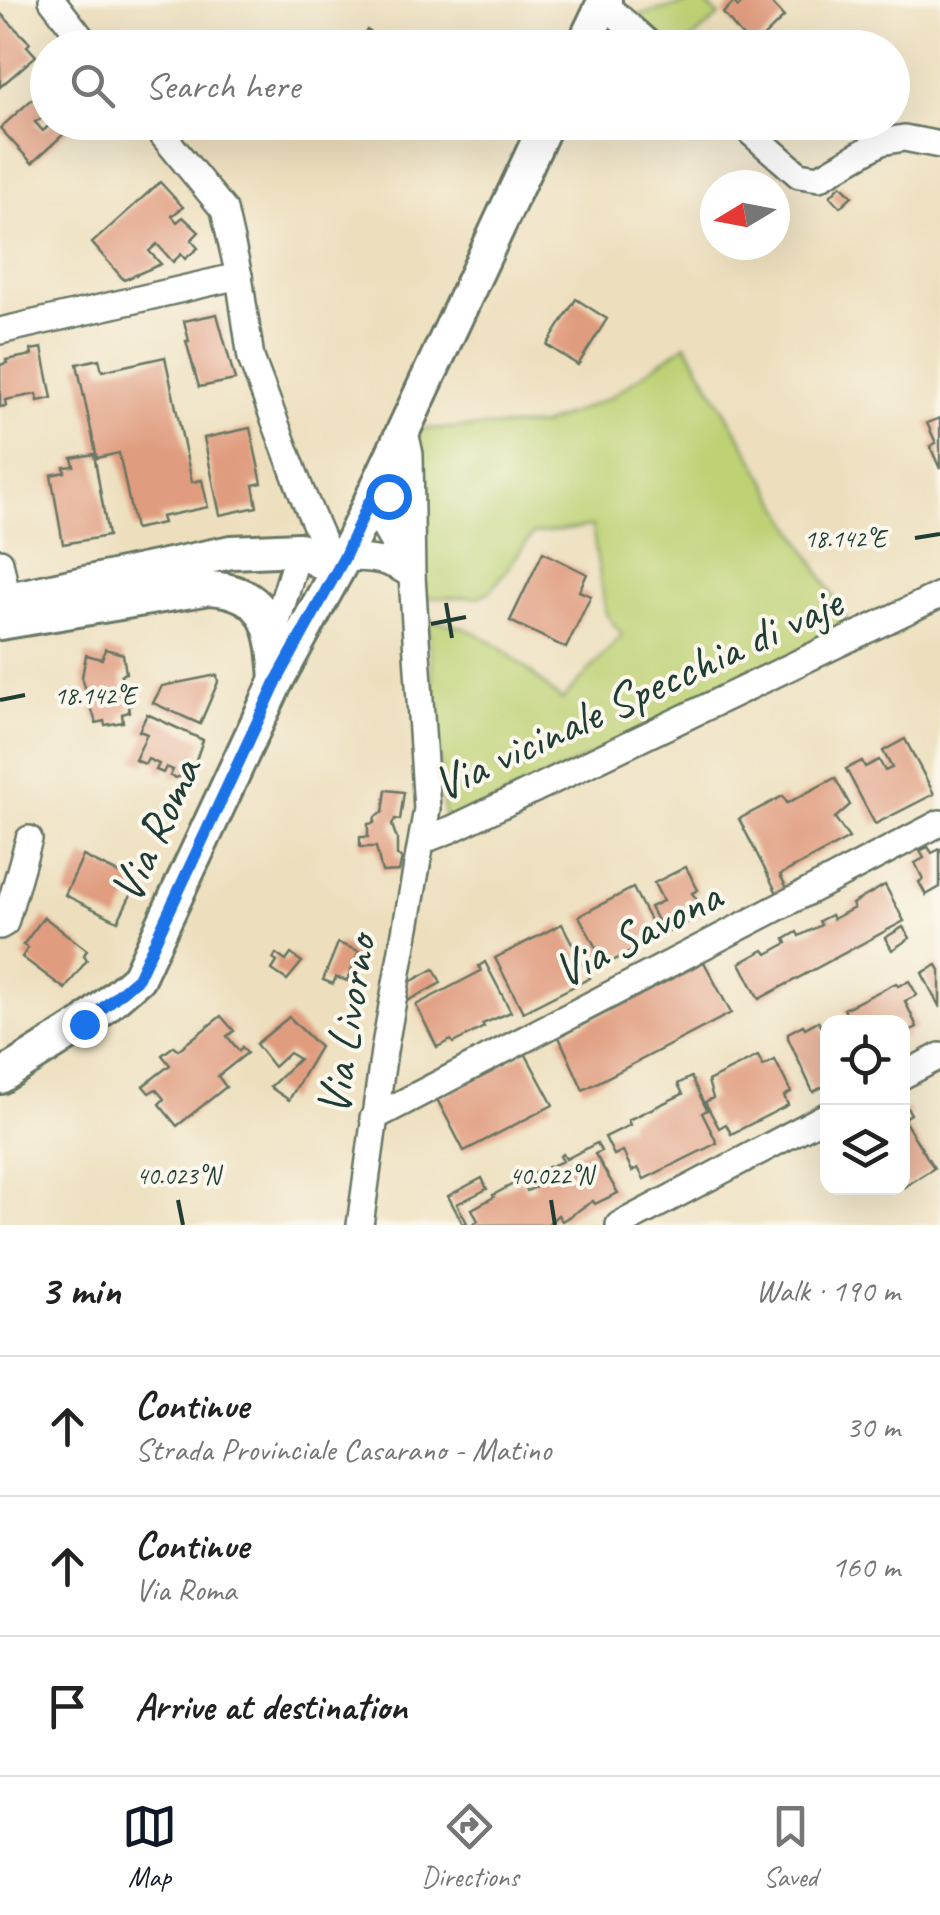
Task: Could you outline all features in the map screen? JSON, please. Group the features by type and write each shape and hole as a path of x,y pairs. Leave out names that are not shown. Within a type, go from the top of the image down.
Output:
{"main road":[{"path":"591,30 604,2"},
{"name":"Via Roma","path":"0,1076 84,1024 138,978 277,680 340,565 540,140"},
{"path":"5,611 231,552 299,549 340,565"},
{"path":"5,611 210,588 240,593 269,620 277,680"}],"street":[{"path":"52,0 75,30"},
{"path":"604,2 634,30"},
{"path":"910,139 940,145"},
{"path":"167,140 224,210 251,358 301,491 340,565 380,558 412,576"},
{"path":"760,140 799,175 818,178 881,142 892,140"},
{"path":"0,331 239,276"},
{"name":"Via Livorno","path":"360,1225 408,907 428,809 412,576 410,454 404,428"},
{"path":"410,526 400,505 388,496 369,502 412,576"},
{"path":"272,638 299,549"},
{"path":"0,562 5,611"},
{"name":"Via vicinale Specchia di vaje","path":"424,840 940,595"},
{"name":"Via Savona","path":"374,1118 940,824"},
{"path":"0,926 5,923 28,839"},
{"path":"910,1072 940,1056"},
{"path":"633,1222 820,1119"}],"green space":[{"path":"702,0 719,16 703,30 648,30 634,16"},
{"path":"686,344 853,630 452,822 444,817 428,622 448,623 484,637 562,700 622,635 606,614 592,527 533,534 491,591 478,597 422,598 419,429 542,425 609,398"}],"building":[{"path":"745,0 768,0 784,17 771,30 737,30 723,13 734,2 738,7"},
{"path":"0,13 30,43 30,61 0,87"},
{"path":"30,101 30,140 57,140 32,163 0,128"},
{"path":"160,182 183,207 172,216 177,222 183,217 199,232 191,240 198,248 185,259 181,254 173,262 157,244 149,251 161,264 124,280 92,243"},
{"path":"841,185 852,196 840,207 830,196"},
{"path":"576,299 607,319 578,365 547,345"},
{"path":"217,314 235,380 199,387 184,321"},
{"path":"42,348 52,398 38,401 37,394 5,400 6,406 0,407 0,365"},
{"path":"165,357 192,482 202,480 208,507 161,517 163,523 135,529 119,453 97,458 77,364 99,359 102,371"},
{"path":"940,418 940,469 930,446 936,443 927,423"},
{"path":"250,428 262,483 253,485 257,507 220,515 204,438"},
{"path":"94,454 108,536 63,544 51,475 74,466 72,458"},
{"path":"543,552 587,574 579,591 591,596 566,648 510,621"},
{"path":"105,649 123,654 126,673 121,675 124,694 130,693 131,705 129,712 122,714 123,722 105,725 104,721 96,723 82,677 86,655 102,659"},
{"path":"217,675 218,682 200,724 153,703 162,686"},
{"path":"147,714 203,740 192,772 176,778 170,776 173,770 156,770 159,764 148,759 145,764 135,760 147,734 139,731"},
{"path":"905,739 934,794 875,824 846,769 862,761 865,767 879,760 885,771 892,768 883,751"},
{"path":"835,778 850,805 835,818 849,838 780,875 787,888 777,893 739,819 783,796 787,803"},
{"path":"386,790 404,792 400,820 395,819 392,825 397,856 402,858 399,871 382,872 376,847 360,847 360,837 368,837 368,824 383,812"},
{"path":"928,847 932,853 940,849 940,887 926,895 915,863 924,858 920,851"},
{"path":"83,856 137,882 118,921 65,895"},
{"path":"686,867 698,890 692,893 706,913 664,934 650,907 663,901 654,883"},
{"path":"885,885 904,921 759,999 740,963 764,950 767,954 787,943 785,939 821,925 819,921 831,915 833,919 854,908 852,904"},
{"path":"633,888 656,932 643,939 645,944 605,965 579,916"},
{"path":"44,917 87,950 87,960 65,989 22,957 28,948 23,945"},
{"path":"562,924 590,978 523,1012 495,958"},
{"path":"903,927 910,938 892,950 885,938"},
{"path":"338,943 359,951 347,981 336,977 333,984 323,980"},
{"path":"276,954 286,961 291,954 302,962 287,980 272,970"},
{"path":"485,962 511,1012 482,1024 484,1027 453,1043 451,1040 437,1047 416,1005 481,971 479,966"},
{"path":"704,962 731,1013 583,1090 559,1037"},
{"path":"937,965 940,970 940,1008 922,973"},
{"path":"434,969 441,983 407,1001 410,982"},
{"path":"909,981 917,995 905,1001 917,1027 910,1031 910,1015 847,1015 844,1009 896,983 898,986"},
{"path":"221,1016 234,1031 227,1036 239,1051 242,1047 247,1053 218,1076 226,1087 177,1126 159,1104 164,1099 156,1089 149,1093 143,1086 170,1065 162,1055 174,1046 178,1050"},
{"path":"289,1017 320,1047 289,1100 270,1087 299,1059 289,1053 274,1067 256,1044"},
{"path":"818,1021 820,1025 820,1088 813,1092 788,1038 788,1033 803,1025 805,1028"},
{"path":"525,1053 553,1105 464,1151 437,1099"},
{"path":"758,1056 763,1066 775,1060 791,1092 784,1096 788,1105 731,1134 726,1124 719,1128 705,1102 713,1098 708,1081"},
{"path":"691,1077 717,1143 644,1179 638,1168 632,1171 623,1151 614,1155 605,1137 630,1125 628,1120 683,1094 678,1084"},
{"path":"910,1130 934,1168 910,1183"},
{"path":"597,1143 601,1151 595,1154 618,1193 595,1204 593,1201 562,1221 558,1215 547,1225 470,1225 478,1221 472,1209 493,1195 521,1180 527,1191 536,1187 530,1175 563,1161 563,1154 566,1159"},
{"path":"482,1178 487,1189 457,1204 467,1223 463,1224 448,1196"}],"route":[{"path":"84,1024 138,978 277,680 344,558 369,502 388,496"}]}
